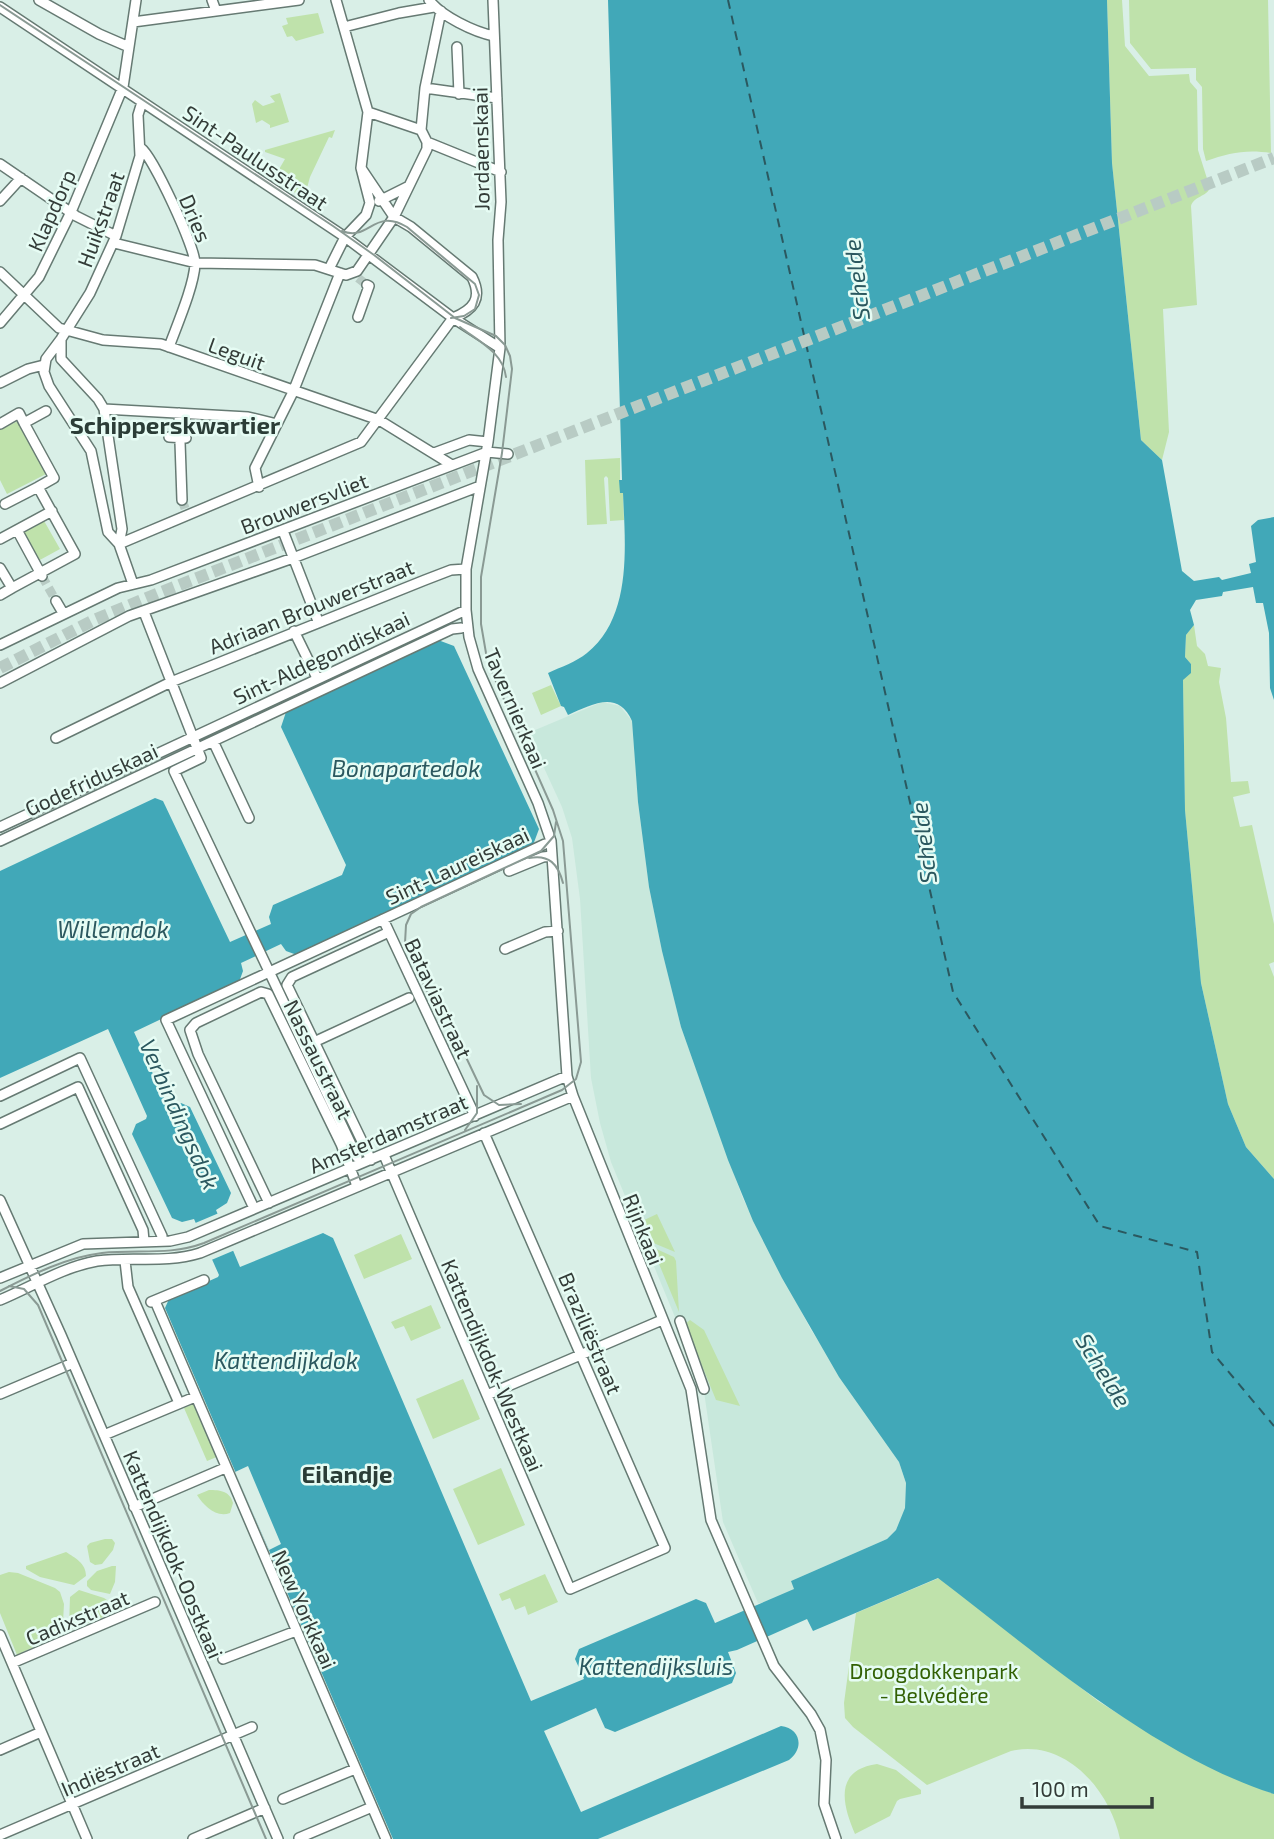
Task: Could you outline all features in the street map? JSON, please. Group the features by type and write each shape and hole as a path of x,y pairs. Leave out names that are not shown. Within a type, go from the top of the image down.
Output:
{"street":[{"path":"39,0 99,34 129,47"},
{"name":"Klapdorp","path":"0,323 39,277 71,212 123,89 136,0"},
{"path":"212,0 216,10"},
{"path":"133,22 299,0"},
{"path":"329,269 345,237 366,215 370,204 361,167 368,112 336,0"},
{"name":"Jordaenskaai","path":"493,0 501,173 498,296 500,348"},
{"path":"344,27 436,5 480,34 494,36"},
{"path":"0,164 115,239 196,263 315,265 355,276 394,217 427,149 427,142 421,130 436,5"},
{"name":"Sint-Paulusstraat","path":"0,7 369,253 453,318 500,348"},
{"path":"457,47 459,94"},
{"path":"425,88 497,97"},
{"name":"Huikstraat","path":"44,365 90,293 115,239 141,148 138,115 142,102"},
{"path":"368,112 421,130"},
{"path":"427,142 501,173"},
{"name":"Dries","path":"141,148 158,173 196,263 183,312 169,347"},
{"path":"119,544 187,513 259,486 361,442 453,318 468,311 476,302 477,289 472,277 411,227 394,217 361,167"},
{"path":"0,201 21,178"},
{"path":"370,204 408,186"},
{"path":"0,272 60,328 64,335 61,359 104,409 122,529 119,544"},
{"path":"259,486 255,468 293,392 340,273"},
{"path":"358,317 369,286 367,285"},
{"name":"Leguit","path":"64,335 161,344 379,421 452,465"},
{"name":"Tavernierkaai","path":"500,348 488,447 466,569 466,610 469,637 478,669 538,803 551,841 552,856"},
{"path":"0,383 28,369 44,365 53,407 92,451 108,533 119,544 134,584"},
{"path":"24,423 53,407"},
{"path":"104,409 248,418 277,424"},
{"path":"0,424 19,413 54,478 5,504"},
{"path":"179,413 182,500"},
{"path":"434,453 469,440 508,454"},
{"name":"Brouwersvliet","path":"0,645 118,588 151,580 283,531 452,465 488,447"},
{"path":"0,683 110,625 480,486"},
{"path":"0,595 75,554 38,487"},
{"path":"0,539 52,511"},
{"path":"17,530 41,574"},
{"path":"283,531 318,621"},
{"path":"0,568 12,589"},
{"name":"Adriaan Brouwerstraat","path":"56,738 171,682 318,621 451,570 466,569"},
{"path":"56,601 63,613"},
{"name":"Sint-Aldegondiskaai","path":"191,736 466,610"},
{"path":"144,612 197,748"},
{"name":"Sint-Aldegondiskaai","path":"197,748 452,629 461,628"},
{"path":"294,631 317,678"},
{"name":"Godefriduskaai","path":"0,827 191,736"},
{"path":"213,741 249,818"},
{"name":"Godefriduskaai","path":"0,841 197,748"},
{"name":"Nassaustraat","path":"197,748 201,758 174,771 357,1157"},
{"name":"Sint-Laureiskaai","path":"252,1204 166,1020 545,844"},
{"name":"Sint-Laureiskaai","path":"509,871 552,856"},
{"name":"Rijnkaai","path":"552,856 567,1076 692,1394 712,1520 774,1666 820,1730 825,1747 824,1804 836,1839"},
{"name":"Sint-Laureiskaai","path":"292,977 389,932 383,919"},
{"path":"505,950 545,932 558,931"},
{"name":"Bataviastraat","path":"389,932 475,1116"},
{"name":"Nassaustraat","path":"292,977 287,985 371,1160"},
{"name":"Nassaustraat","path":"269,1203 191,1038 190,1030 196,1023 261,992 268,994 341,1144 357,1186"},
{"name":"Nassaustraat","path":"314,1042 409,998"},
{"path":"0,1096 80,1058 162,1236"},
{"name":"Amsterdamstraat","path":"0,1278 83,1244 170,1241 199,1232 567,1076"},
{"path":"0,1124 78,1087 143,1230 144,1241"},
{"name":"Amsterdamstraat","path":"0,1300 81,1265 97,1261 177,1259 207,1250 573,1096"},
{"name":"Braziliëstraat","path":"484,1133 665,1548 570,1589"},
{"name":"Kattendijkdok-Westkaai","path":"384,1154 570,1589"},
{"name":"Kattendijkdok-Oostkaai","path":"1,1204 73,1363 278,1839"},
{"path":"125,1261 128,1287 179,1403"},
{"name":"New Yorkkaai","path":"204,1280 153,1302 385,1838"},
{"path":"486,1395 662,1320"},
{"path":"680,1321 704,1389"},
{"path":"0,1394 73,1363"},
{"path":"104,1435 195,1396"},
{"path":"134,1507 225,1468"},
{"name":"Cadixstraat","path":"7,1658 155,1602"},
{"path":"223,1659 296,1631"},
{"path":"0,1635 7,1658 87,1839"},
{"name":"Indiëstraat","path":"0,1835 252,1727"},
{"path":"0,1750 41,1732"},
{"path":"283,1799 355,1769"},
{"path":"299,1838 372,1807"},
{"path":"193,1839 265,1808"}],"shaded area":[{"path":"602,702 620,706 632,721 638,802 649,887 662,951 681,1027 743,1199 811,1330 899,1462 906,1483 905,1509 896,1530 887,1539 791,1581 795,1589 762,1603 758,1603 723,1522 703,1385 611,1162 600,1123 591,1078 580,899 572,838 562,807 528,733"}],"green space":[{"path":"1107,0 1122,0 1125,46 1149,76 1189,74 1190,82 1197,90 1198,150 1210,188 1191,206 1197,305 1163,309 1169,432 1162,460 1141,440 1112,163"},
{"path":"1129,0 1268,0 1271,153 1238,152 1206,161 1203,149 1202,87 1196,80 1196,68 1151,69 1130,43"},
{"path":"318,13 324,33 296,41 292,36 287,37 282,26 288,24 286,18"},
{"path":"280,93 289,122 270,128 270,125 262,120 256,123 252,104 255,100 263,106 275,102 270,96"},
{"path":"335,130 310,177 304,199 274,178 285,159 265,150"},
{"path":"18,421 46,474 7,494 0,480 0,430"},
{"path":"620,458 620,492 623,492 624,520 610,521 606,476 607,524 587,525 585,460"},
{"path":"43,519 60,549 38,561 22,531"},
{"path":"1194,625 1197,646 1205,654 1208,666 1221,668 1219,682 1226,718 1231,782 1248,781 1250,793 1233,797 1240,827 1252,825 1274,924 1274,962 1269,964 1274,977 1274,1179 1246,1147 1228,1104 1201,983 1185,810 1183,680 1191,664 1185,657 1186,635"},
{"path":"551,685 561,706 541,715 532,693"},
{"path":"657,1214 675,1252 651,1242 642,1221"},
{"path":"401,1234 412,1259 364,1279 354,1255"},
{"path":"652,1247 674,1257 676,1261 679,1312"},
{"path":"431,1305 441,1328 411,1341 404,1326 395,1329 391,1322"},
{"path":"690,1320 704,1330 740,1406 716,1400 685,1324"},
{"path":"463,1379 480,1419 433,1439 416,1399"},
{"path":"196,1403 219,1456 207,1461 184,1408"},
{"path":"501,1468 525,1525 478,1545 453,1489"},
{"path":"209,1490 221,1491 230,1496 233,1503 230,1513 220,1514 203,1503 197,1495"},
{"path":"112,1539 115,1543 113,1550 102,1564 95,1565 90,1562 87,1546"},
{"path":"66,1552 79,1561 86,1571 86,1576 74,1585 40,1577 26,1569 26,1566"},
{"path":"116,1566 115,1582 110,1594 91,1590 87,1586 87,1581 97,1571"},
{"path":"9,1572 55,1588 60,1592 64,1604 63,1622 56,1636 17,1655 0,1613 0,1575"},
{"path":"545,1574 558,1602 528,1615 525,1606 515,1610 510,1598 502,1601 499,1594"},
{"name":"Droogdokkenpark - Belvédère","path":"939,1578 1098,1701 1224,1774 1274,1794 1274,1839 1120,1839 1106,1803 1082,1772 1067,1760 1049,1752 1031,1749 1011,1751 927,1785 853,1727 845,1718 844,1703 856,1613"},
{"path":"79,1590 104,1598 110,1602 112,1610 106,1616 72,1629 69,1626 70,1597"},
{"path":"877,1764 896,1770 921,1790 921,1794 900,1799 890,1816 855,1834 847,1811 845,1790 854,1773"}],"water":[{"path":"608,0 1107,0 1112,163 1141,440 1162,460 1182,571 1194,581 1219,577 1222,580 1251,573 1249,564 1256,562 1251,526 1258,520 1274,517 1274,700 1270,688 1269,633 1263,603 1256,603 1253,587 1196,600 1190,610 1194,625 1186,635 1185,657 1191,664 1191,673 1183,680 1185,810 1201,983 1228,1104 1246,1147 1274,1179 1274,1794 1229,1777 1141,1729 1057,1670 938,1578 813,1631 807,1619 728,1652 736,1673 732,1683 615,1732 605,1728 596,1708 544,1731 581,1812 781,1726 793,1730 798,1739 797,1750 789,1760 598,1839 393,1839 165,1308 169,1299 219,1275 194,1219 182,1222 172,1218 132,1134 136,1124 147,1116 108,1029 0,1078 0,871 155,798 163,801 230,942 271,924 269,917 273,905 342,875 346,865 281,727 286,712 438,640 454,646 539,829 533,845 297,955 286,951 281,944 241,963 243,971 239,982 134,1032 168,1107 181,1103 190,1107 231,1193 227,1203 216,1210 240,1267 323,1233 333,1238 531,1701 584,1679 575,1659 579,1649 696,1599 706,1603 715,1623 794,1589 791,1581 887,1539 896,1530 905,1508 906,1483 899,1462 839,1377 782,1278 753,1221 728,1160 681,1027 649,887 638,802 632,721 626,711 612,702 595,704 568,715 561,706 548,673 583,656 602,638 619,600 625,556 623,493 620,493 619,480 622,480"}],"pier":[{"path":"219,1213 235,1250 209,1261 193,1224"},
{"path":"248,1466 281,1544 269,1550 235,1472"}],"ferry route":[{"path":"728,0 953,992 1100,1226 1197,1252 1212,1352 1274,1426"}],"tunnel":[{"path":"0,668 94,620 159,593 1274,158"},
{"path":"358,278 367,285"},
{"path":"182,500 186,511"},
{"path":"42,576 56,601"}],"tram line":[{"path":"0,5 333,226 455,318 496,336 505,345 512,369 502,453 481,577 481,624 494,677 553,810 563,841 581,1062 576,1079 562,1090 204,1243 166,1251 102,1253 76,1258 0,1291"},
{"path":"342,231 359,232 387,221 407,227 475,284 479,295 475,309 464,316 451,318"},
{"path":"460,327 495,354 506,377"},
{"path":"448,1020 429,996 405,943 406,925 411,914 541,851 554,836 556,822"},
{"path":"529,858 542,858 552,862 563,883"},
{"path":"444,1011 484,1095 499,1105 521,1104"},
{"path":"465,1130 477,1113 477,1086"},
{"path":"9,1286 24,1289 38,1305 266,1839"}],"district":[{"name":"Schipperskwartier","path":"175,424"},
{"name":"Eilandje","path":"347,1473"}],"water label":[{"name":"Schelde","path":"856,280"},
{"name":"Bonapartedok","path":"406,768"},
{"name":"Schelde","path":"923,843"},
{"name":"Willemdok","path":"113,929"},
{"name":"Verbindingsdok","path":"180,1114"},
{"name":"Kattendijkdok","path":"286,1360"},
{"name":"Schelde","path":"1104,1370"},
{"name":"Kattendijksluis","path":"656,1666"}]}
